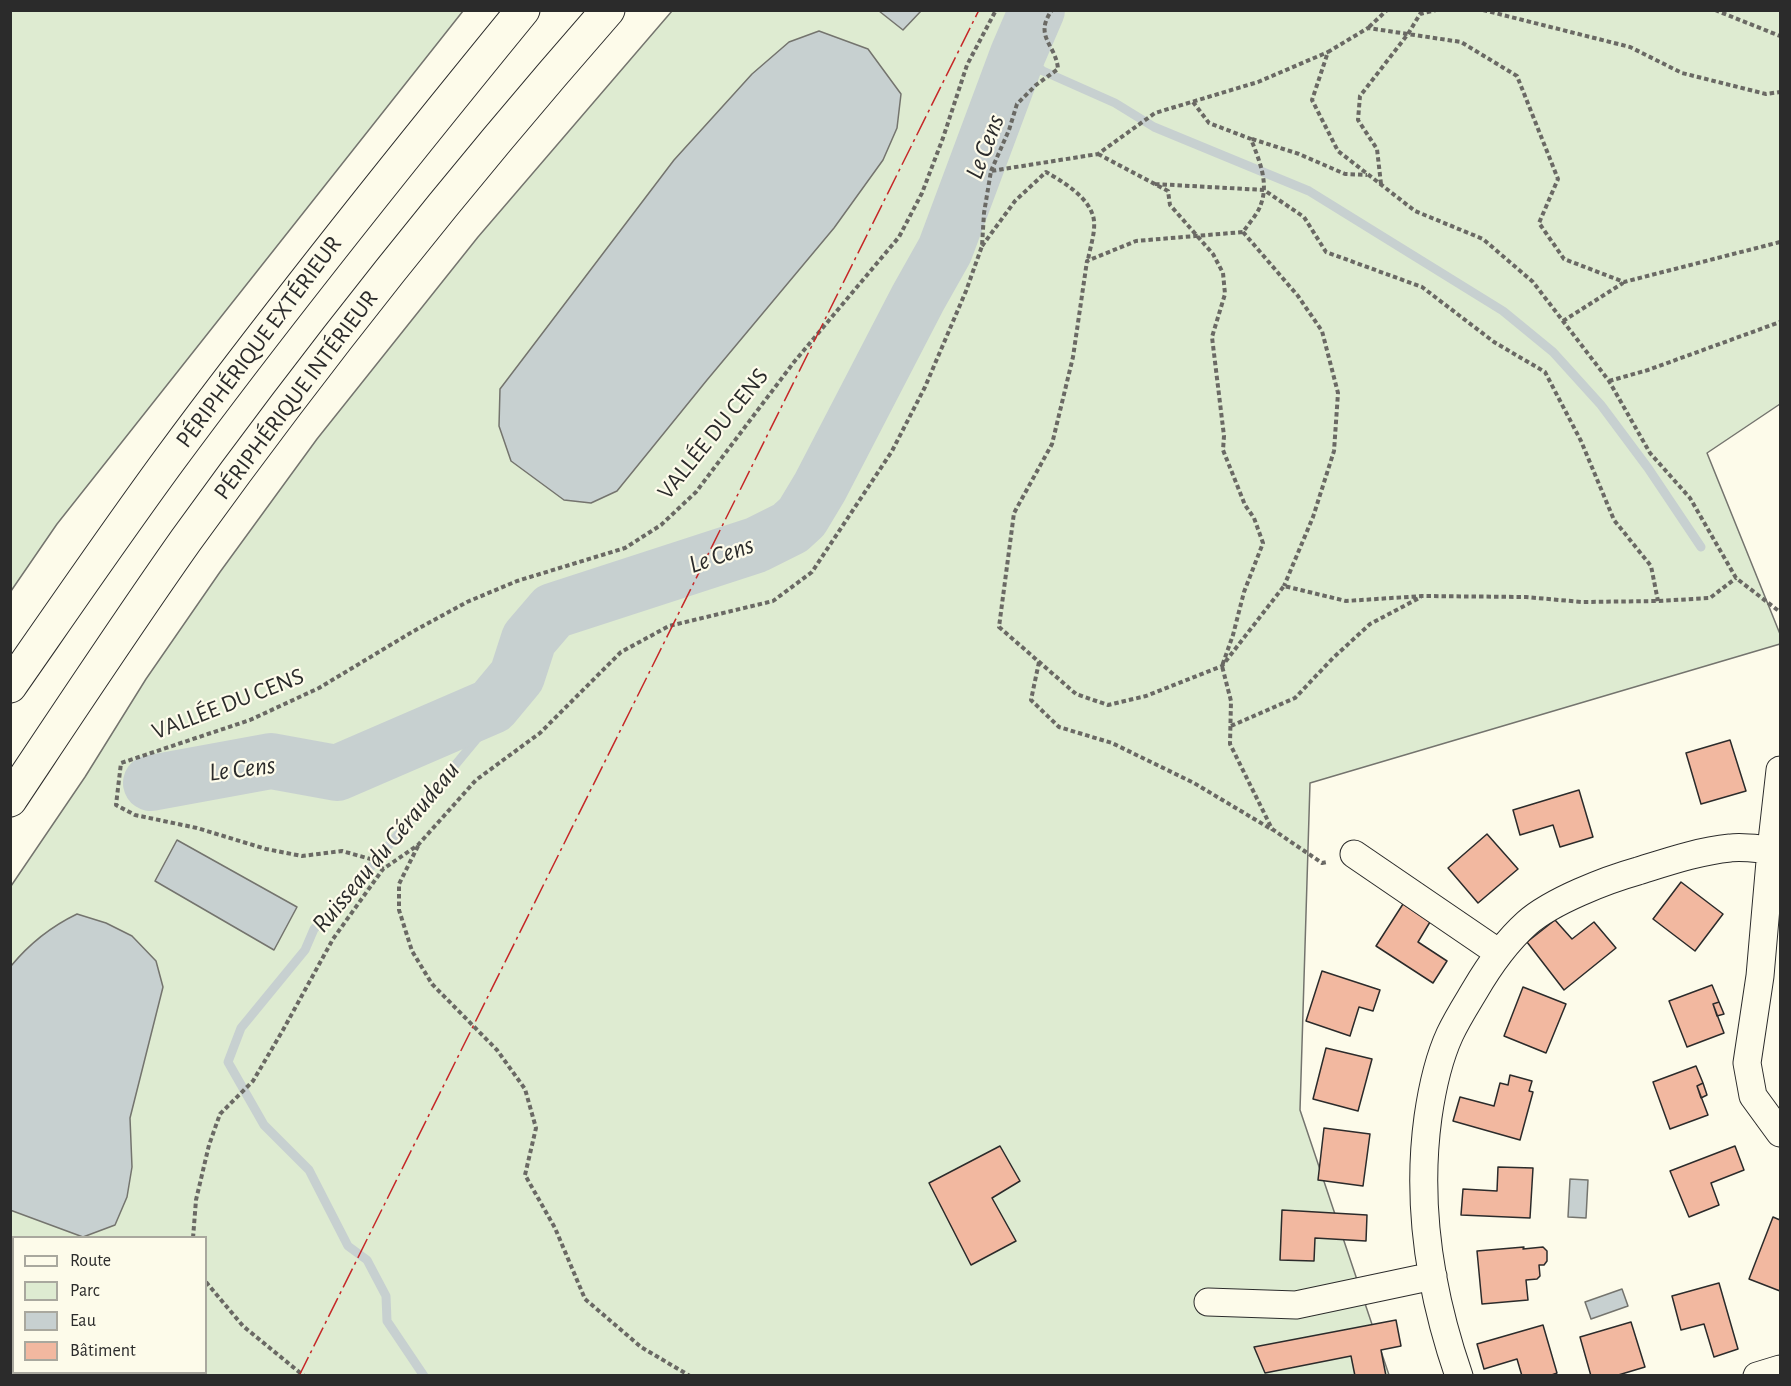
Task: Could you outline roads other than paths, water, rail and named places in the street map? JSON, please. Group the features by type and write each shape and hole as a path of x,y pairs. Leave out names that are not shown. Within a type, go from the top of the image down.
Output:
{"highway":[{"name":"PÉRIPHÉRIQUE EXTÉRIEUR","path":"10,686 163,469 290,300 398,162 523,10"},
{"name":"PÉRIPHÉRIQUE INTÉRIEUR","path":"10,800 187,540 325,353 478,163 608,10"}],"street":[{"path":"1780,770 1760,976 1747,1064 1753,1096 1780,1133"},
{"path":"1459,1376 1447,1340 1433,1276 1424,1215 1425,1139 1430,1102 1437,1069 1449,1035 1499,953 1528,922 1569,897 1620,876 1671,861 1731,848 1771,850"},
{"path":"1354,854 1499,953"},
{"path":"1208,1302 1296,1305 1433,1276"},
{"path":"1757,1376 1780,1369"}],"water":[{"path":"879,11 921,11 903,30"},
{"path":"819,31 868,49 901,94 897,128 883,160 834,228 617,491 591,503 564,500 511,461 499,426 500,389 674,160 752,74 789,42"},
{"path":"177,840 297,907 274,950 155,881"},
{"path":"77,914 106,923 132,936 156,961 163,987 130,1118 132,1167 127,1197 115,1225 86,1236 10,1210 11,966 41,936"},
{"path":"1570,1179 1588,1180 1586,1218 1568,1217"},
{"path":"1622,1289 1628,1306 1591,1319 1585,1302"}],"waterway":[{"name":"Le Cens","path":"151,783 271,761 337,773 492,706 517,676 529,639 553,611 756,545 790,528 802,517 820,487 945,250 1018,54 1037,10"},
{"path":"1018,54 1043,71 1115,103 1154,127 1309,191 1503,311 1553,352 1601,405 1648,468 1701,547"},
{"name":"Ruisseau du Géraudeau","path":"424,1376 387,1321 386,1296 367,1260 348,1246 309,1170 264,1125 228,1062 241,1028 305,950 314,929 346,897 480,735 492,706"}]}
